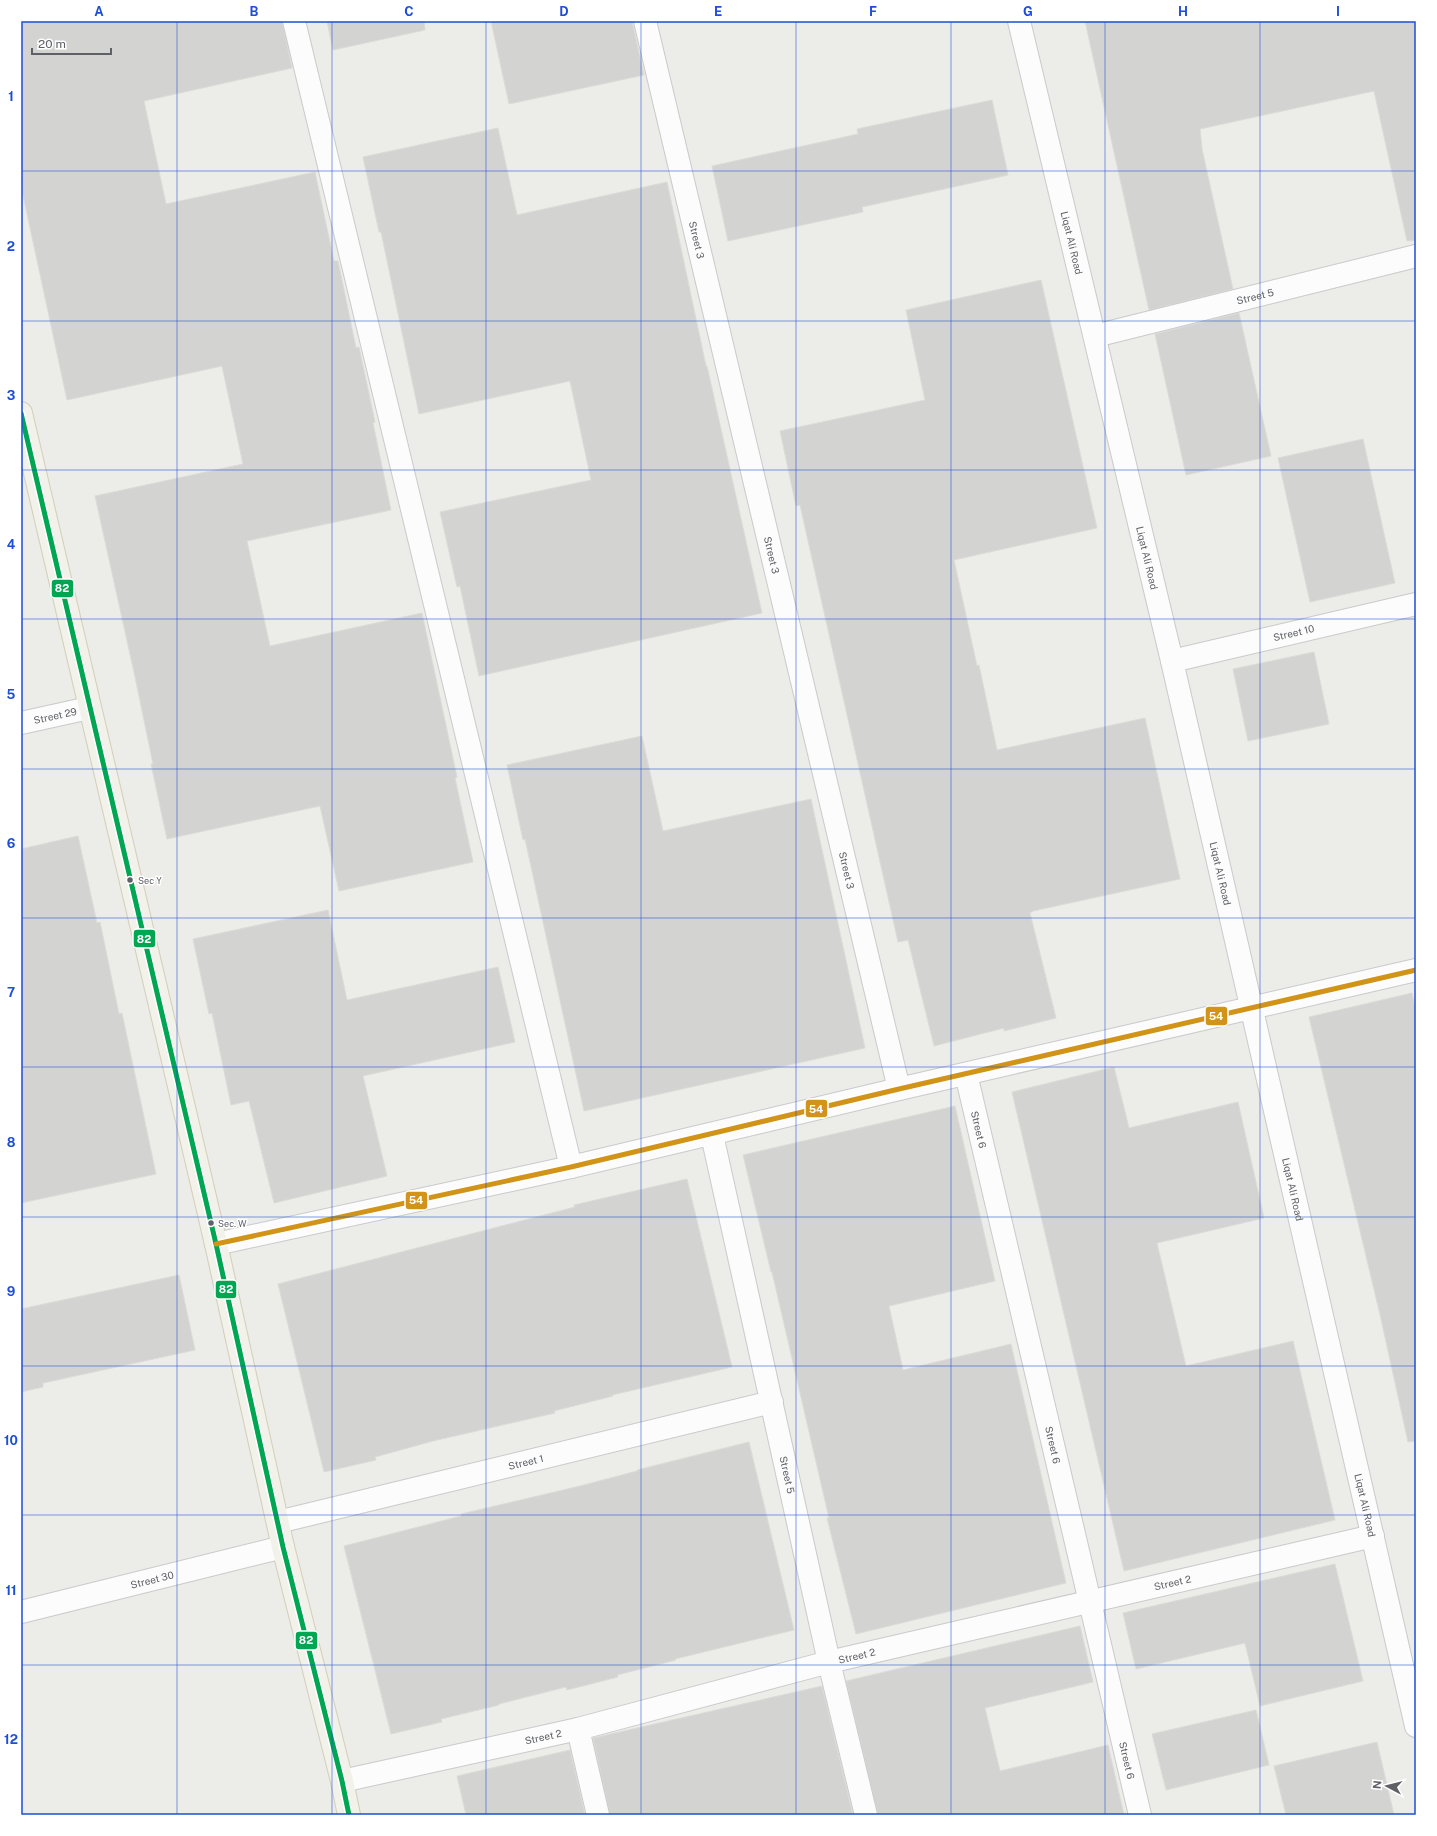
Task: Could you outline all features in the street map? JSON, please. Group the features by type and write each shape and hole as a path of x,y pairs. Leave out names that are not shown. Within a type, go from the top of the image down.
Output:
{"main road":[{"path":"21,413 216,1244 283,1547 342,1781 349,1815"}],"street":[{"path":"294,21 571,1167"},
{"name":"Street 3","path":"646,21 899,1089"},
{"name":"Liqat Ali Road","path":"1019,21 1172,661 1250,1008 1416,1726"},
{"name":"Street 5","path":"1095,336 1416,256"},
{"name":"Street 10","path":"1172,661 1416,604"},
{"name":"Street 29","path":"21,723 89,708"},
{"path":"216,1244 571,1167 899,1089 1416,970"},
{"name":"Street 6","path":"966,1074 1140,1815"},
{"name":"Street 5","path":"712,1134 829,1662 866,1815"},
{"name":"Street 1","path":"278,1522 772,1402"},
{"name":"Street 2","path":"342,1781 578,1729 829,1662 1373,1536"},
{"name":"Street 30","path":"21,1612 283,1547"},
{"path":"578,1729 598,1815"}],"building":[{"path":"21,21 282,21 292,68 144,101 166,204 315,172 334,261 338,261 356,348 359,347 375,422 373,423 391,510 247,541 270,646 422,613 457,777 455,778 473,862 339,891 320,806 167,839 135,677 95,496 243,464 222,366 67,400 21,186"},
{"path":"327,21 424,21 425,30 333,50"},
{"path":"491,21 632,21 644,75 509,104"},
{"path":"1085,21 1416,21 1416,240 1407,241 1374,91 1200,129 1202,149 1233,289 1149,310"},
{"path":"992,100 1008,175 862,207 863,212 728,241 712,166 858,134 857,129"},
{"path":"498,128 517,215 667,182 706,366 762,613 479,676 460,586 457,587 440,512 591,480 570,381 419,414 381,232 379,232 363,157"},
{"path":"1041,280 1097,528 954,560 977,666 979,665 997,750 1145,718 1180,879 1033,911 1030,913 1056,1018 1004,1031 1004,1028 934,1046 908,940 898,942 800,505 796,506 780,431 925,400 906,310"},
{"path":"1239,313 1271,456 1186,475 1155,334"},
{"path":"1363,439 1395,583 1310,602 1278,458"},
{"path":"1314,652 1329,724 1248,741 1233,669"},
{"path":"642,736 663,831 811,799 865,1048 584,1111 525,839 523,840 507,765"},
{"path":"78,836 97,923 100,922 119,1014 122,1013 156,1174 21,1203 21,849"},
{"path":"328,910 347,1000 498,967 515,1042 363,1076 387,1176 274,1203 249,1101 231,1105 212,1013 209,1014 193,939"},
{"path":"1412,993 1416,1011 1416,1441 1408,1442 1381,1319 1309,1017"},
{"path":"1114,1067 1129,1128 1238,1102 1264,1218 1157,1243 1186,1366 1293,1341 1335,1520 1124,1571 1012,1092"},
{"path":"955,1106 995,1281 889,1306 903,1370 1011,1344 1066,1583 856,1634 827,1518 829,1518 772,1272 743,1155"},
{"path":"687,1179 732,1367 612,1395 613,1396 554,1411 555,1413 433,1441 375,1457 376,1460 324,1472 278,1284 575,1207 574,1205"},
{"path":"179,1275 195,1350 43,1383 43,1387 21,1392 21,1309"},
{"path":"749,1442 794,1630 675,1659 676,1660 617,1675 618,1677 567,1690 566,1687 499,1704 441,1719 442,1722 391,1734 344,1546 461,1516 461,1514 580,1486"},
{"path":"1335,1564 1363,1681 1260,1706 1245,1643 1136,1669 1123,1613"},
{"path":"1080,1626 1093,1682 985,1708 1000,1771 1108,1745 1124,1815 878,1815 846,1681"},
{"path":"822,1686 853,1815 610,1815 593,1738"},
{"path":"1256,1710 1269,1765 1166,1790 1152,1734"},
{"path":"1377,1742 1394,1815 1286,1815 1274,1766"},
{"path":"570,1750 585,1815 466,1815 457,1776"}],"transit line":[{"name":"82","path":"21,413 216,1244 283,1547 342,1781 349,1815"},
{"name":"54","path":"216,1244 571,1167 899,1089 1416,970"}],"place":[{"name":"Sec Y","path":"130,880"},
{"name":"Sec. W","path":"211,1223"}]}
